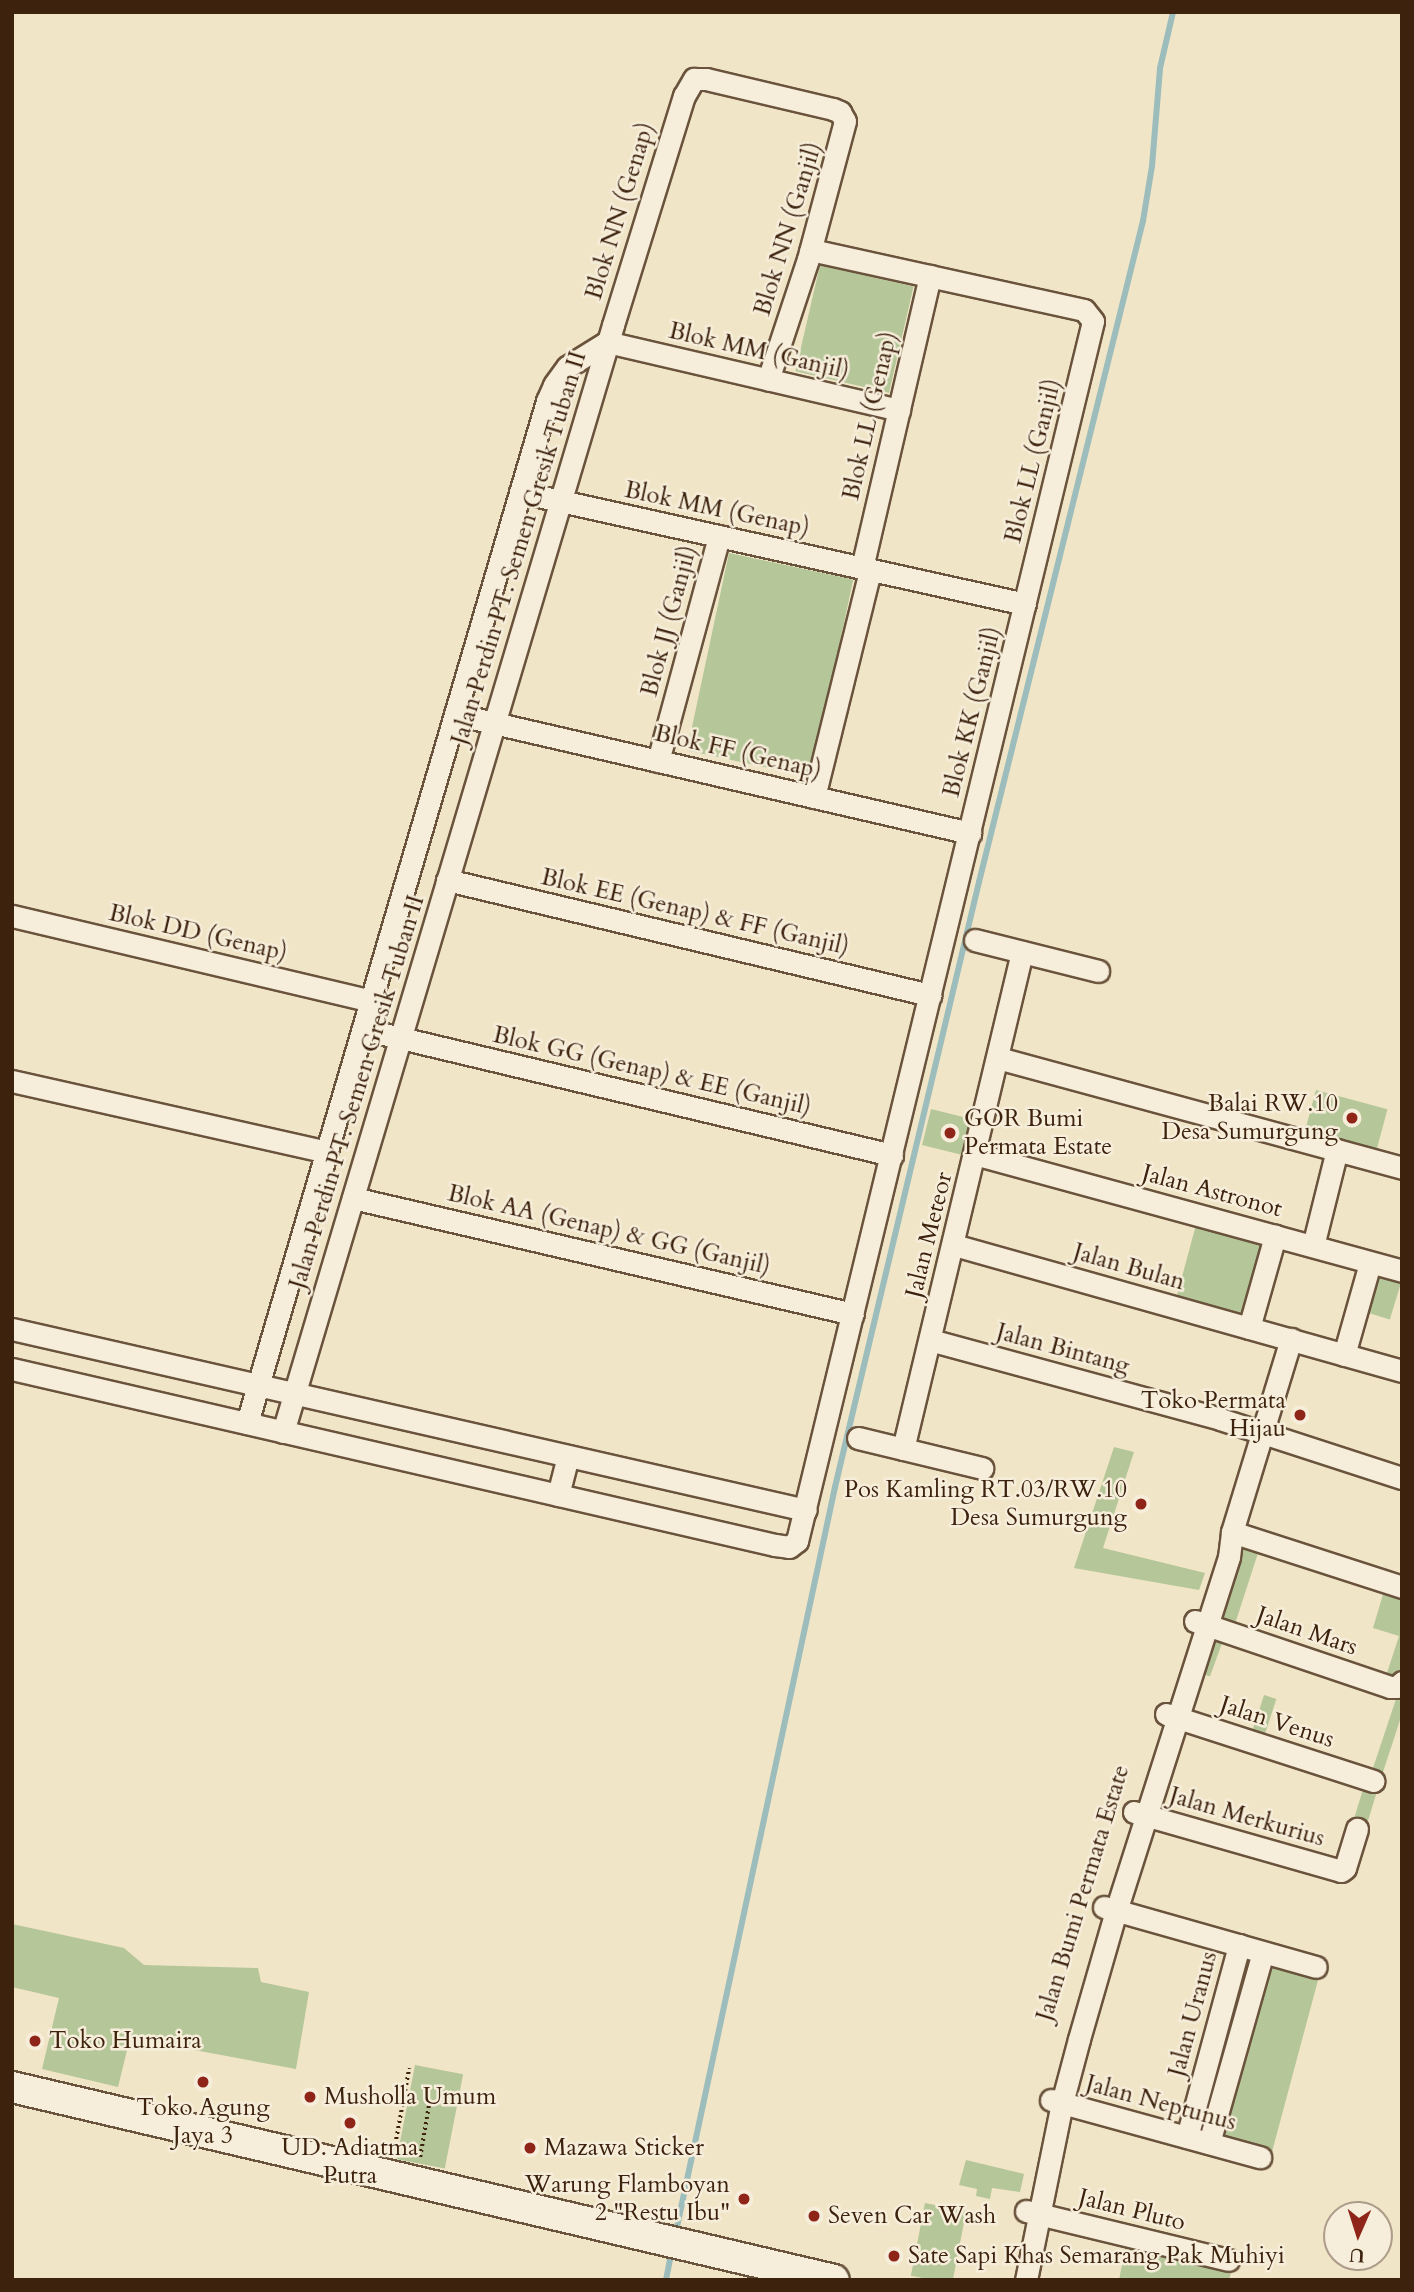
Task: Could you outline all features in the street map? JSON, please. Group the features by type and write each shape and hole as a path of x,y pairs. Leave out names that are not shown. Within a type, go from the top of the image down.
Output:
{"main road":[{"path":"12,2087 834,2280"}],"street":[{"name":"Blok NN (Genap)","path":"607,342 684,96 692,80 706,79 836,110 845,118 844,132"},
{"name":"Blok NN (Ganjil)","path":"768,380 811,250 844,132"},
{"path":"811,250 930,276"},
{"name":"Blok LL (Ganjil)","path":"930,276 1085,311 1093,319 1025,604"},
{"name":"Blok LL (Genap)","path":"814,797 930,276"},
{"name":"Blok MM (Ganjil)","path":"607,342 899,410"},
{"name":"Jalan Perdin PT. Semen Gresik Tuban II","path":"247,1423 520,492 554,385 576,360 607,342"},
{"name":"Jalan Perdin PT. Semen Gresik Tuban II","path":"283,1432 607,342"},
{"name":"Blok MM (Genap)","path":"520,492 1025,604"},
{"name":"Blok JJ (Ganjil)","path":"658,761 719,536"},
{"name":"Blok KK (Ganjil)","path":"806,1510 1025,604"},
{"name":"Blok FF (Genap)","path":"456,714 970,833"},
{"name":"Blok EE (Genap) & FF (Ganjil)","path":"447,880 931,995"},
{"name":"Blok DD (Genap)","path":"12,916 371,1002"},
{"path":"975,940 1098,971"},
{"name":"Jalan Meteor","path":"903,1449 1022,952"},
{"name":"Blok GG (Genap) & EE (Ganjil)","path":"363,1029 892,1155"},
{"path":"998,1058 1402,1168"},
{"path":"12,1081 326,1153"},
{"path":"1313,1246 1337,1150"},
{"name":"Jalan Astronot","path":"975,1154 1402,1271"},
{"name":"Blok AA (Genap) & GG (Ganjil)","path":"353,1198 853,1314"},
{"path":"1249,1328 1275,1236"},
{"name":"Jalan Bulan","path":"954,1245 1402,1371"},
{"path":"1344,1354 1370,1262"},
{"path":"12,1329 806,1510 797,1541 786,1547 12,1369"},
{"name":"Jalan Bumi Permata Estate","path":"1012,2280 1032,2213 1055,2102 1110,1909 1201,1623 1229,1557 1232,1532 1291,1339"},
{"name":"Jalan Bintang","path":"930,1340 1220,1419 1402,1478"},
{"path":"858,1438 982,1468"},
{"path":"558,1495 568,1456"},
{"path":"1232,1532 1402,1587"},
{"name":"Jalan Mars","path":"1201,1623 1390,1687 1396,1687 1402,1682"},
{"name":"Jalan Venus","path":"1172,1716 1373,1781"},
{"name":"Jalan Merkurius","path":"1140,1814 1341,1871 1346,1868 1357,1829"},
{"name":"Jalan Uranus","path":"1110,1909 1316,1967"},
{"name":"Jalan Uranus","path":"1187,2137 1238,1945"},
{"name":"Jalan Uranus","path":"1209,2143 1263,1952"},
{"name":"Jalan Neptunus","path":"1055,2102 1260,2157"},
{"name":"Jalan Bumi Permata Estate","path":"1026,2280 1032,2213"},
{"name":"Jalan Pluto","path":"1032,2213 1228,2260"}],"path":[{"path":"402,2180 410,2068"},
{"path":"402,2180 430,2098"}],"green space":[{"path":"820,265 914,287 889,393 795,371"},
{"path":"729,553 853,579 811,777 687,751"},
{"path":"1316,1090 1387,1109 1375,1156 1304,1136"},
{"name":"GOR Bumi Permata Estate","path":"931,1109 979,1121 970,1157 922,1145"},
{"path":"1197,1221 1268,1240 1246,1319 1176,1300"},
{"path":"1375,1272 1402,1280 1390,1319 1363,1311"},
{"path":"1114,1447 1134,1452 1103,1548 1205,1573 1199,1590 1074,1568"},
{"path":"1241,1544 1259,1550 1235,1624 1217,1618"},
{"path":"1384,1591 1402,1597 1402,1665 1397,1680 1386,1676 1399,1636 1373,1628"},
{"path":"1213,1633 1224,1637 1210,1677 1199,1672"},
{"path":"1264,1695 1276,1699 1264,1736 1252,1732"},
{"path":"1396,1699 1402,1701 1402,1714 1382,1775 1372,1771"},
{"path":"1364,1786 1377,1790 1354,1868 1340,1863"},
{"path":"12,1924 124,1948 144,1965 258,1968 261,1982 309,1992 296,2069 130,2038 118,2087 42,2069 59,1998 12,1987"},
{"path":"1268,1962 1319,1976 1272,2153 1220,2140"},
{"path":"415,2065 463,2074 445,2169 397,2159"},
{"path":"966,2160 1024,2174 1020,2192 992,2188 990,2199 976,2196 977,2189 959,2185"},
{"path":"925,2203 966,2211 953,2280 911,2276"},
{"path":"1126,2245 1233,2266 1229,2280 1119,2280"}],"waterway":[{"path":"675,2236 835,1487 979,882 1143,221 1152,166 1160,68 1173,12"},
{"path":"666,2280 672,2250"}],"place":[{"name":"Balai RW.10 Desa Sumurgung","path":"1352,1118"},
{"name":"GOR Bumi Permata Estate","path":"950,1133"},
{"name":"Toko Permata Hijau","path":"1300,1415"},
{"name":"Pos Kamling RT.03/RW.10 Desa Sumurgung","path":"1141,1504"},
{"name":"Toko Humaira","path":"35,2041"},
{"name":"Toko Agung Jaya 3","path":"203,2082"},
{"name":"Musholla Umum","path":"310,2097"},
{"name":"UD. Adiatma Putra","path":"350,2123"},
{"name":"Mazawa Sticker","path":"530,2148"},
{"name":"Warung Flamboyan 2 \"Restu Ibu\"","path":"744,2199"},
{"name":"Seven Car Wash","path":"814,2216"},
{"name":"Sate Sapi Khas Semarang Pak Muhiyi","path":"894,2256"}]}
